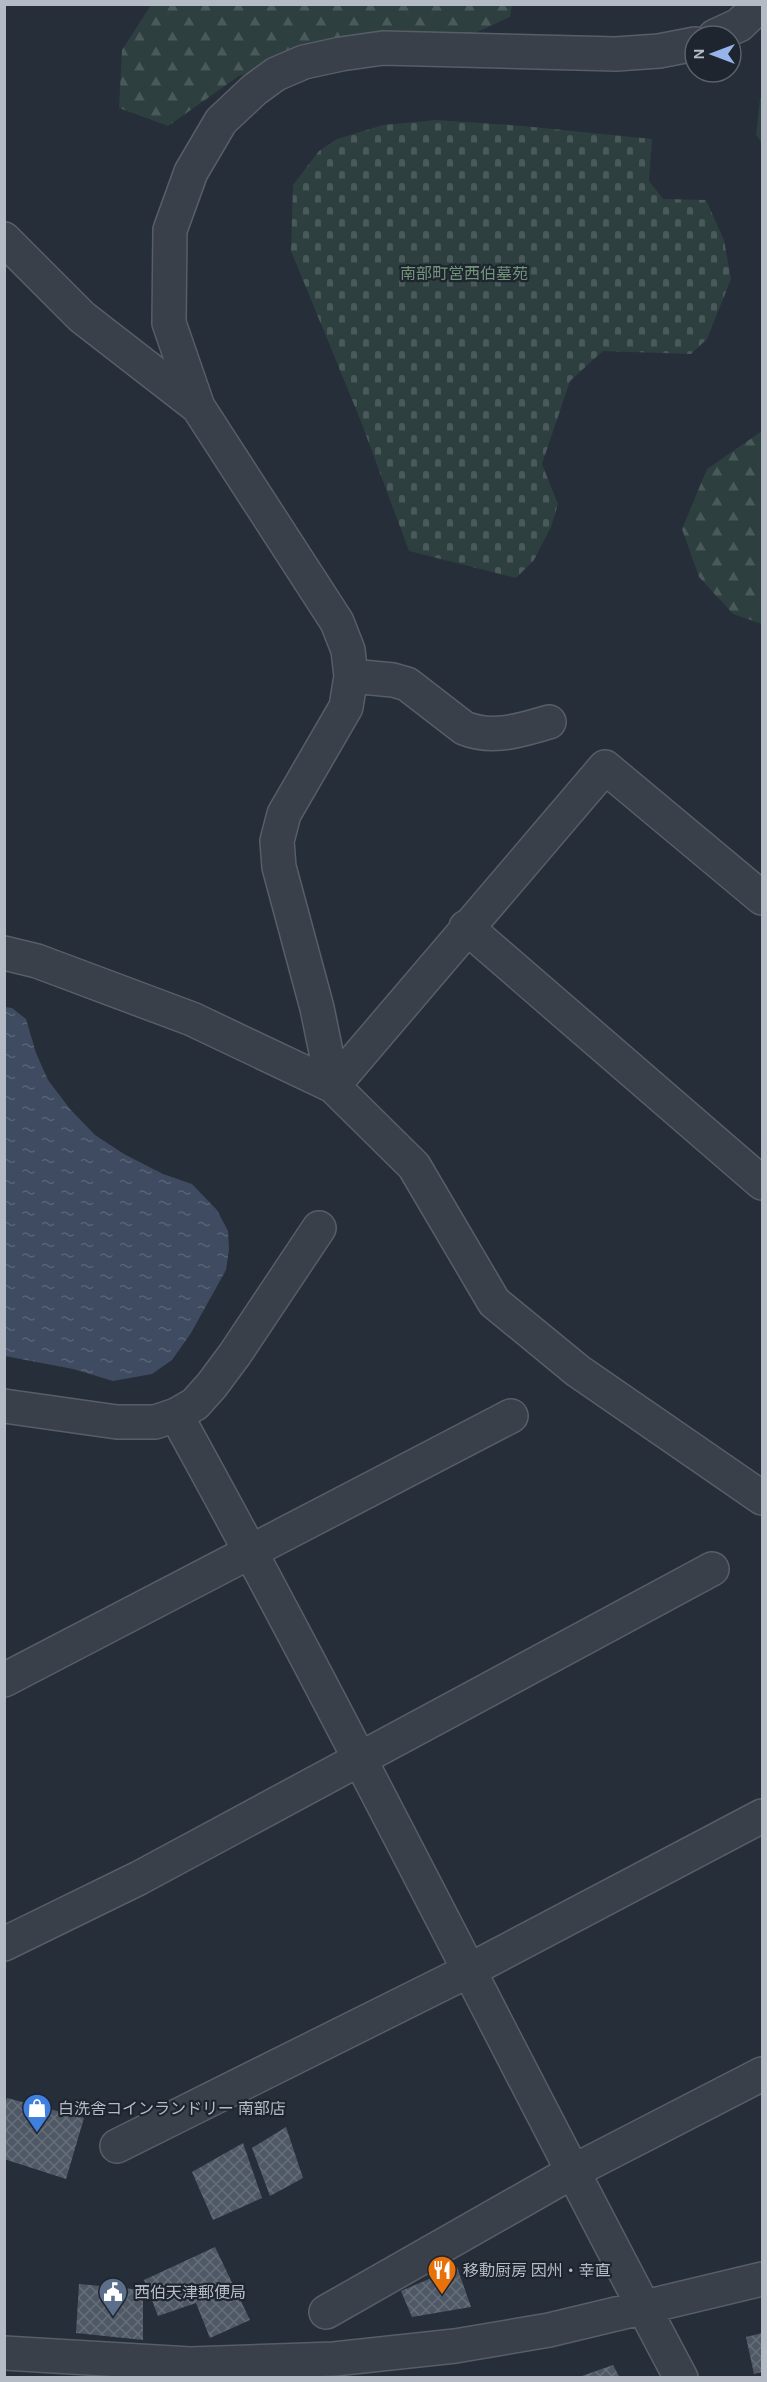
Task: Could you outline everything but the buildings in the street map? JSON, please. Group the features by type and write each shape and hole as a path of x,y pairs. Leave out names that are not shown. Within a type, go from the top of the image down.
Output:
{"street":[{"path":"740,24 761,4"},
{"path":"333,1086 317,1008 279,867 278,841 284,814 346,707 351,676 348,650 337,622 198,407 169,323 170,230 191,172 221,121 269,79 304,62 383,48 615,54 659,51 683,46"},
{"path":"4,239 82,317 198,407"},
{"path":"351,676 393,680 407,684 464,728 475,732 506,733 549,722"},
{"path":"333,1086 466,927 605,767 762,898"},
{"path":"466,927 762,1183"},
{"path":"4,952 37,961 192,1019 333,1086 414,1166 494,1302 578,1371 762,1498"},
{"path":"4,1406 117,1422 155,1422 176,1415 195,1404 212,1385 319,1228"},
{"path":"176,1415 251,1551 360,1758 572,2172 681,2378"},
{"path":"4,1680 511,1416"},
{"path":"4,1944 139,1878 712,1569"},
{"path":"117,2146 468,1971 762,1816"},
{"path":"326,2312 572,2172 762,2074"},
{"path":"14,2362 189,2364 334,2359 455,2346 549,2330 762,2279"}],"green space":[{"path":"151,5 512,5 510,17 471,35 364,33 239,76 168,126 119,108 122,50"},
{"path":"762,97 762,143 756,135"},
{"name":"南部町営西伯墓苑","path":"436,120 652,139 649,181 663,199 706,200 724,240 731,279 707,339 691,354 603,351 570,381 542,464 558,504 551,527 534,560 516,578 409,551 360,419 291,251 293,185 319,151 337,139 383,125"},
{"path":"762,431 762,624 733,614 699,577 682,529 707,469"}],"water":[{"path":"5,1007 12,1008 26,1019 36,1053 48,1080 70,1109 95,1135 124,1154 163,1174 192,1184 217,1210 228,1231 229,1249 226,1270 191,1333 172,1360 152,1374 113,1381 73,1369 5,1356"}],"place":[{"name":"白洗舎コインランドリー 南部店","path":"37,2134"},
{"name":"移動厨房 因州・幸直","path":"442,2296"},
{"name":"西伯天津郵便局","path":"113,2318"}]}
